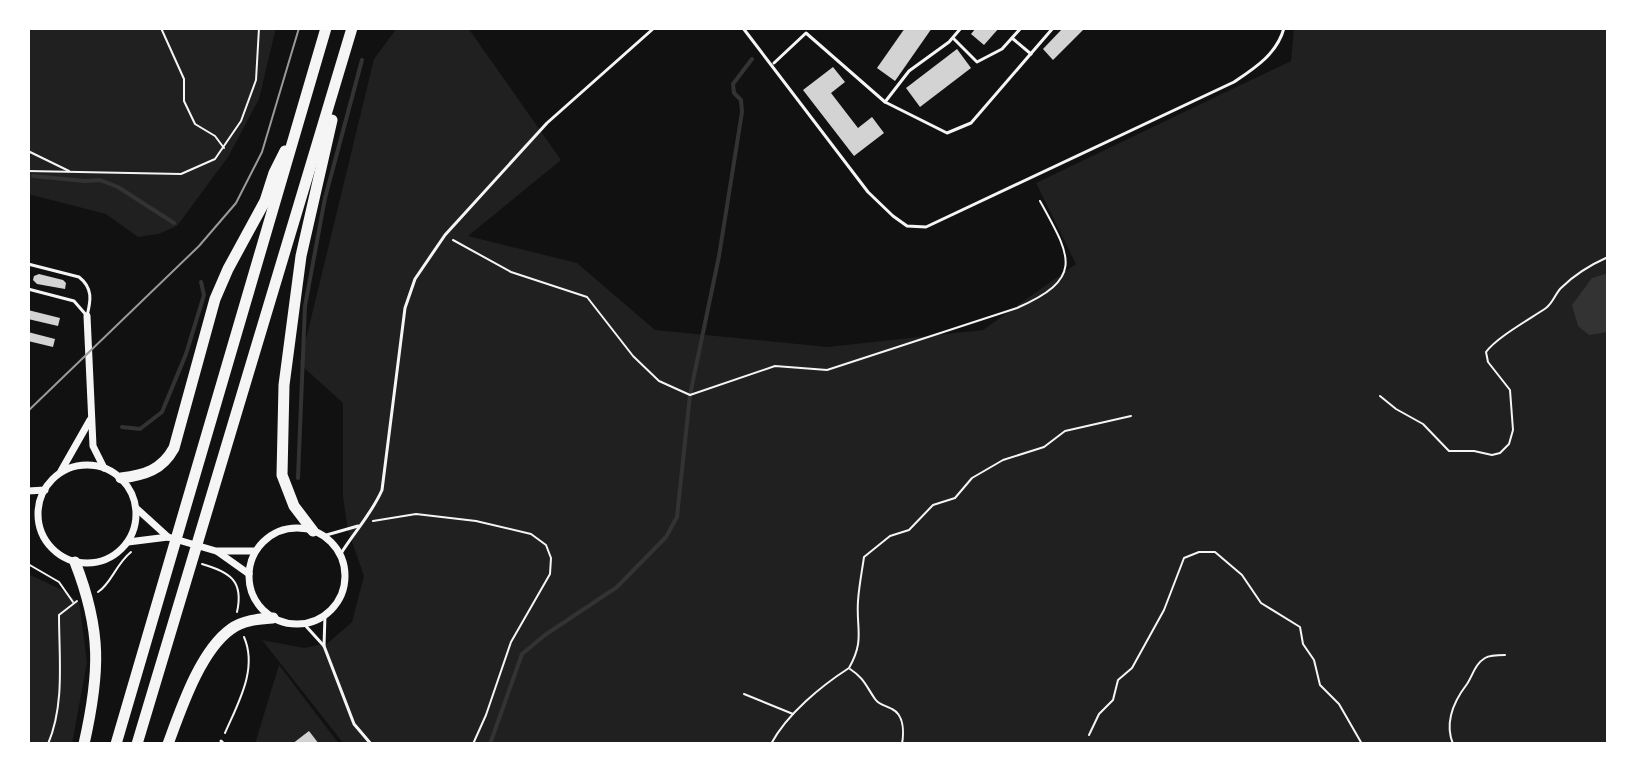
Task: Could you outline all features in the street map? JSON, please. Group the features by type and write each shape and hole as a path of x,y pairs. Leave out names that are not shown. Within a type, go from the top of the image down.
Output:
{"highway":[{"path":"116,744 326,28"},
{"path":"137,744 352,28"},
{"path":"318,533 294,506 281,466 284,385 304,240 347,45"},
{"path":"121,478 156,469 164,464 174,448 215,299 265,201 274,173 296,129"},
{"path":"75,562 96,633 95,692 84,744"},
{"path":"168,744 203,665 224,635 239,625 273,618"}],"street":[{"path":"87,316 93,446 104,468"},
{"path":"61,471 72,466 104,468 121,478 136,508 133,531 118,553 105,560 75,562 53,549 40,527 40,502 45,490 61,471 91,419"},
{"path":"28,491 45,490"},
{"path":"136,508 168,537"},
{"path":"28,522 40,527"},
{"path":"302,528 318,533 340,555 344,566 339,599 325,615 304,624 288,624 273,618 254,599 249,574 255,551 280,531 302,528"},
{"path":"128,542 168,537 216,551 255,551"},
{"path":"216,551 249,574"}],"lane":[{"path":"318,533 358,526 364,522 382,490 405,308 415,279 445,235 547,123 654,28"},
{"path":"743,28 868,192 907,226 926,227 1234,82 1256,68 1273,50 1284,28"},
{"path":"885,102 909,71 953,38 961,28"},
{"path":"953,38 977,62 1002,49 1021,28"},
{"path":"773,65 806,33 885,102 947,133 971,123 1053,28"},
{"path":"1012,38 1031,54"},
{"path":"28,264 79,277 91,293 87,316"},
{"path":"28,289 74,301 87,316"},
{"path":"340,555 358,526"},
{"path":"324,646 325,615"},
{"path":"304,624 324,646 354,724 371,744"}],"path":[{"path":"161,28 184,79 184,101 195,124 215,136 224,148"},
{"path":"28,171 181,174 215,159 241,121 256,80 259,28"},
{"path":"28,151 71,172"},
{"path":"445,235 511,272 587,297 633,356 659,381 690,395 775,366 827,370 1042,297 1058,283 1067,258 1063,243 1040,201"},
{"path":"1380,396 1423,424 1449,451 1500,453 1509,444 1513,430 1510,390 1488,362 1486,352 1526,319 1549,306 1560,290 1587,267 1608,257"},
{"path":"771,744 794,715 849,668 859,643 858,599 864,557 890,536 909,530 933,505 955,498 972,478 1003,460 1044,447 1065,431 1131,416"},
{"path":"364,522 416,514 463,519 531,534 546,545 551,558 550,574 511,642 473,744"},
{"path":"48,744 60,696 59,615 73,603 102,590 119,562 137,549"},
{"path":"1089,735 1099,714 1113,700 1118,680 1132,668 1164,610 1184,558 1199,552 1215,552 1242,575 1261,603 1300,627 1303,644 1314,660 1320,685 1339,704 1362,744"},
{"path":"28,564 59,582 73,603"},
{"path":"210,566 227,573 237,586 240,595 236,614 248,647 249,666 222,743"},
{"path":"1453,744 1449,734 1456,696 1486,657 1505,655"},
{"path":"849,668 863,678 876,701 900,716 902,744"},
{"path":"744,694 794,715"}],"shaded area":[{"path":"28,28 276,28 259,99 228,157 177,226 158,234 138,237 106,214 28,194"},
{"path":"397,28 468,28 561,160 468,236 577,263 655,330 828,347 983,330 1076,264 1036,183 1291,61 1294,28 1608,28 1608,744 344,744 262,640 304,648 328,643 352,622 364,576 348,530 343,497 343,403 300,364 374,59"},
{"path":"1608,273 1608,332 1589,335 1578,326 1572,305 1592,278"},
{"path":"28,574 79,602 87,662 72,744 28,744"},
{"path":"279,665 339,744 255,744"}],"building":[{"path":"905,28 932,28 895,81 877,68"},
{"path":"976,28 999,28 984,45 971,34"},
{"path":"1063,28 1085,28 1053,60 1043,49"},
{"path":"957,49 971,68 920,107 906,88"},
{"path":"833,67 845,82 831,93 858,128 872,117 884,133 854,156 803,90"},
{"path":"39,274 63,280 65,289 37,284 33,280"},
{"path":"28,310 60,318 58,326 28,319"},
{"path":"28,332 55,339 53,347 28,341"},
{"path":"309,731 319,744 292,744"}],"waterway":[{"path":"490,744 522,654 617,587 666,537 677,517 690,395 719,256 742,112 741,100 734,93 733,84 752,59"},
{"path":"298,478 305,306 325,198 362,60"},
{"path":"33,176 100,180 118,187 174,223"},
{"path":"122,427 140,429 162,412 186,354 204,295 201,282"}],"tram line":[{"path":"28,411 199,246 236,203 262,152 299,28"}]}
